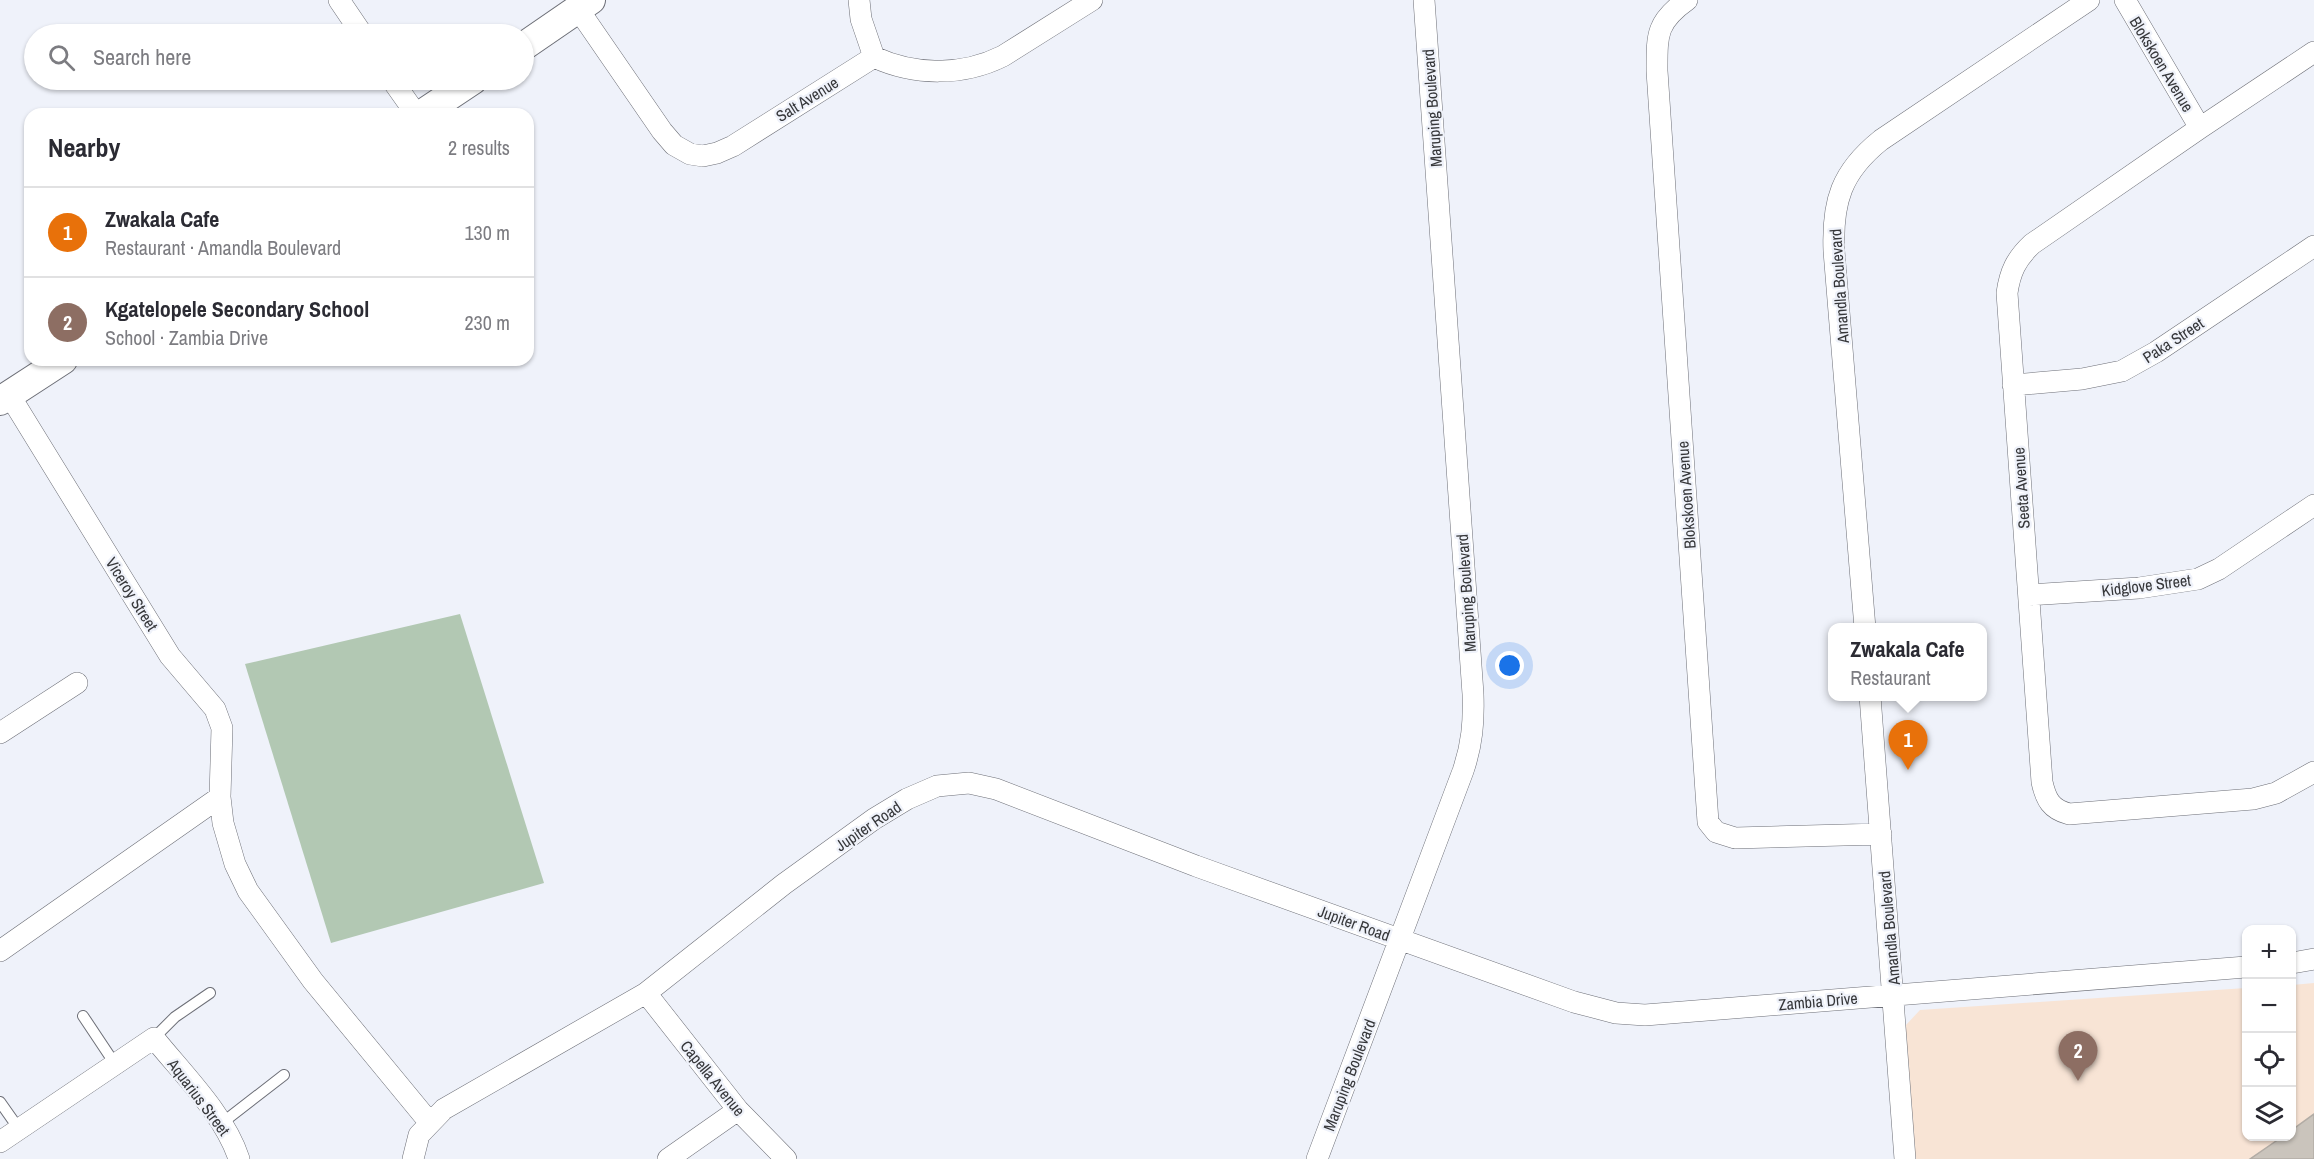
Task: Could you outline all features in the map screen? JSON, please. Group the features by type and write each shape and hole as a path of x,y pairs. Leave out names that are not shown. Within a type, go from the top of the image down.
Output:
{"street":[{"path":"339,0 355,24"},
{"path":"859,0 861,19 874,57 905,68 928,71 970,68 1003,56 1092,0"},
{"name":"Maruping Boulevard","path":"1317,1159 1469,754 1474,724 1473,682 1424,0"},
{"name":"Blokskoen Avenue","path":"1687,0 1665,19 1660,29 1657,71 1708,822 1716,832 1735,838 1881,834"},
{"name":"Amandla Boulevard","path":"1865,623 1834,251 1838,197 1853,165 1881,140 2090,0"},
{"name":"Blokskoen Avenue","path":"2125,0 2200,128"},
{"path":"534,39 585,4"},
{"name":"Salt Avenue","path":"585,4 662,131 674,145 690,154 703,156 733,146 874,57"},
{"name":"Seeta Avenue","path":"2314,52 2032,244 2016,260 2011,270 2007,293 2042,782 2050,806 2069,814 2253,799 2276,793 2314,772"},
{"path":"399,90 412,108"},
{"path":"431,108 459,90"},
{"name":"Paka Street","path":"2013,385 2082,379 2122,371 2156,352 2314,246"},
{"path":"5,399 54,366"},
{"name":"Viceroy Street","path":"5,399 171,656 215,709 222,728 220,798 223,823 228,846 248,891 313,981 430,1123"},
{"name":"Kidglove Street","path":"2029,595 2139,588 2198,579 2219,569 2314,506"},
{"path":"0,733 77,683"},
{"name":"Amandla Boulevard","path":"1870,701 1905,1159"},
{"name":"Jupiter Road","path":"413,1159 419,1135 444,1109 645,993 784,885 874,819 907,799 937,786 969,783 996,789 1196,866 1400,940"},
{"path":"0,951 220,798"},
{"name":"Zambia Drive","path":"1400,940 1574,1002 1616,1013 1645,1015 2242,967"},
{"path":"2296,962 2314,958"},
{"name":"Capella Avenue","path":"645,993 738,1110 786,1159"},
{"path":"0,1142 154,1038"},
{"name":"Aquarius Street","path":"154,1038 222,1124 234,1144 239,1159"},
{"path":"668,1159 738,1110"}],"lane":[{"path":"154,1038 175,1017 210,993"},
{"path":"83,1016 115,1064"},
{"path":"222,1124 284,1075"},
{"path":"0,1102 19,1129"}],"shaded area":[{"path":"2314,983 2314,1159 1915,1159 1905,1026 1920,1010 2242,988 2242,1141 2296,1141 2296,985"}],"green space":[{"path":"460,614 544,883 331,943 245,664"}],"building":[{"path":"2314,1114 2314,1159 2250,1159 2276,1141 2296,1141 2296,1127"}],"place":[{"name":"Zwakala Cafe","path":"1908,770"},
{"name":"Kgatelopele Secondary School","path":"2078,1081"}]}
